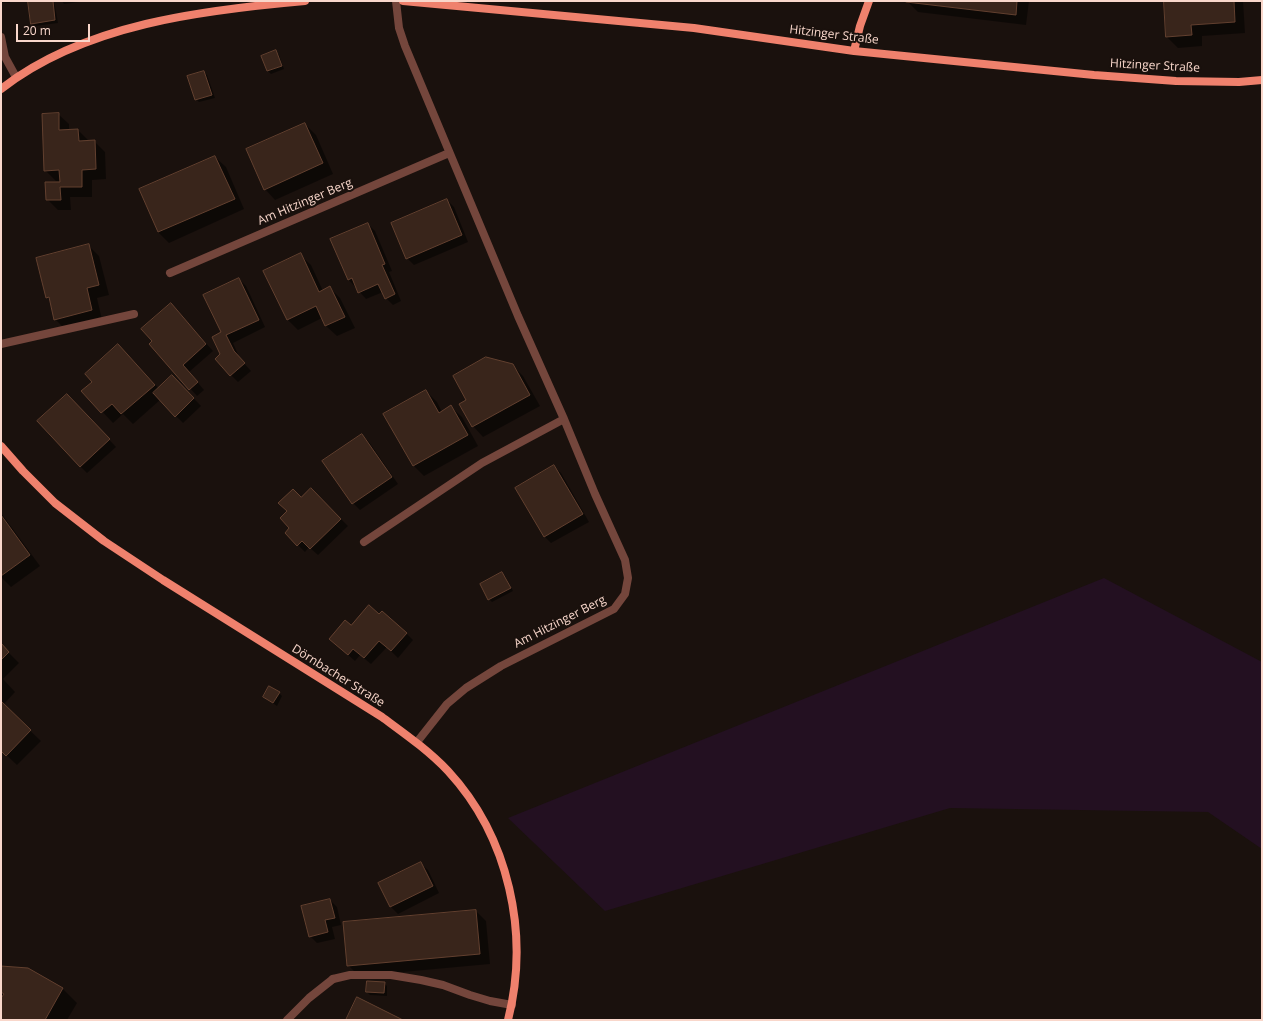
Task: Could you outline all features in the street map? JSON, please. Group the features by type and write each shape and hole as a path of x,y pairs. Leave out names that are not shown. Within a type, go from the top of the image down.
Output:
{"street":[{"path":"1,89 16,77 63,51 111,34 180,16 246,6 305,1"},
{"name":"Am Hitzinger Berg","path":"396,1 399,28 405,46 518,316 625,560 628,578 625,594 614,609 501,666 466,688 447,704 417,742"},
{"name":"Hitzinger Straße","path":"403,1 694,28 854,51 1094,75 1176,81 1239,82 1262,80"},
{"path":"854,51 860,26 869,1"},
{"path":"1,37 5,57 16,77"},
{"name":"Am Hitzinger Berg","path":"170,273 449,152"},
{"path":"1,344 134,314"},
{"path":"364,542 482,463 564,419"},
{"name":"Dörnbacher Straße","path":"1,446 23,471 55,503 104,542 382,717 417,742 448,771 471,800 492,836 507,876 516,924 517,969 512,1005 508,1020"},
{"path":"287,1020 309,998 333,979 350,975 391,975 436,983 490,1001 512,1005"}],"shaded area":[{"path":"1104,578 1262,662 1262,849 1208,812 950,808 605,911 508,818"}],"building":[{"path":"28,1 53,1 55,20 31,24"},
{"path":"906,1 1017,1 1016,15"},
{"path":"1164,1 1234,1 1235,22 1191,25 1192,35 1166,37"},
{"path":"276,50 282,66 267,71 261,56"},
{"path":"204,71 212,95 195,100 187,76"},
{"path":"59,113 59,130 78,129 79,141 95,140 96,169 82,170 82,187 60,187 61,200 46,200 45,182 60,182 59,170 44,171 42,114"},
{"path":"305,123 323,163 264,190 246,149"},
{"path":"215,156 235,199 158,232 139,189"},
{"path":"447,199 462,235 406,259 391,223"},
{"path":"368,223 385,264 382,265 395,294 385,299 378,284 358,293 352,278 348,280 330,239"},
{"path":"89,244 99,285 87,288 92,310 54,320 49,297 46,298 36,258"},
{"path":"301,253 319,292 330,286 345,317 325,326 316,306 287,320 263,271"},
{"path":"239,278 259,320 226,335 234,351 245,363 230,376 215,359 220,354 212,337 221,332 203,295"},
{"path":"171,303 206,344 183,365 198,382 189,390 149,344 152,341 141,329"},
{"path":"118,344 155,385 121,414 112,404 101,413 81,391 92,382 85,374"},
{"path":"486,357 513,364 530,395 472,427 459,404 466,400 453,376"},
{"path":"172,375 194,398 175,417 153,393"},
{"path":"426,390 439,413 451,405 468,435 413,466 383,414"},
{"path":"67,394 110,439 80,467 37,421"},
{"path":"362,434 392,477 352,504 322,461"},
{"path":"554,465 583,514 544,537 515,488"},
{"path":"311,488 341,519 310,549 302,541 297,546 285,533 289,528 280,518 287,511 278,503 293,489 301,497"},
{"path":"1,515 30,555 1,576"},
{"path":"502,572 511,588 488,600 480,584"},
{"path":"369,605 379,614 382,611 407,633 391,651 379,641 364,658 353,649 348,655 329,639 345,620 351,625"},
{"path":"1,643 9,652 1,660"},
{"path":"269,686 280,692 273,703 263,697"},
{"path":"1,701 31,730 6,756 1,751"},
{"path":"421,862 433,886 390,907 378,883"},
{"path":"330,899 335,918 325,920 328,932 309,937 301,906"},
{"path":"476,910 480,954 347,966 343,922"},
{"path":"1,966 28,968 63,988 45,1020 1,1020 1,998 4,994 1,992"},
{"path":"367,981 385,982 384,993 366,992"},
{"path":"357,997 403,1020 346,1020"}]}
